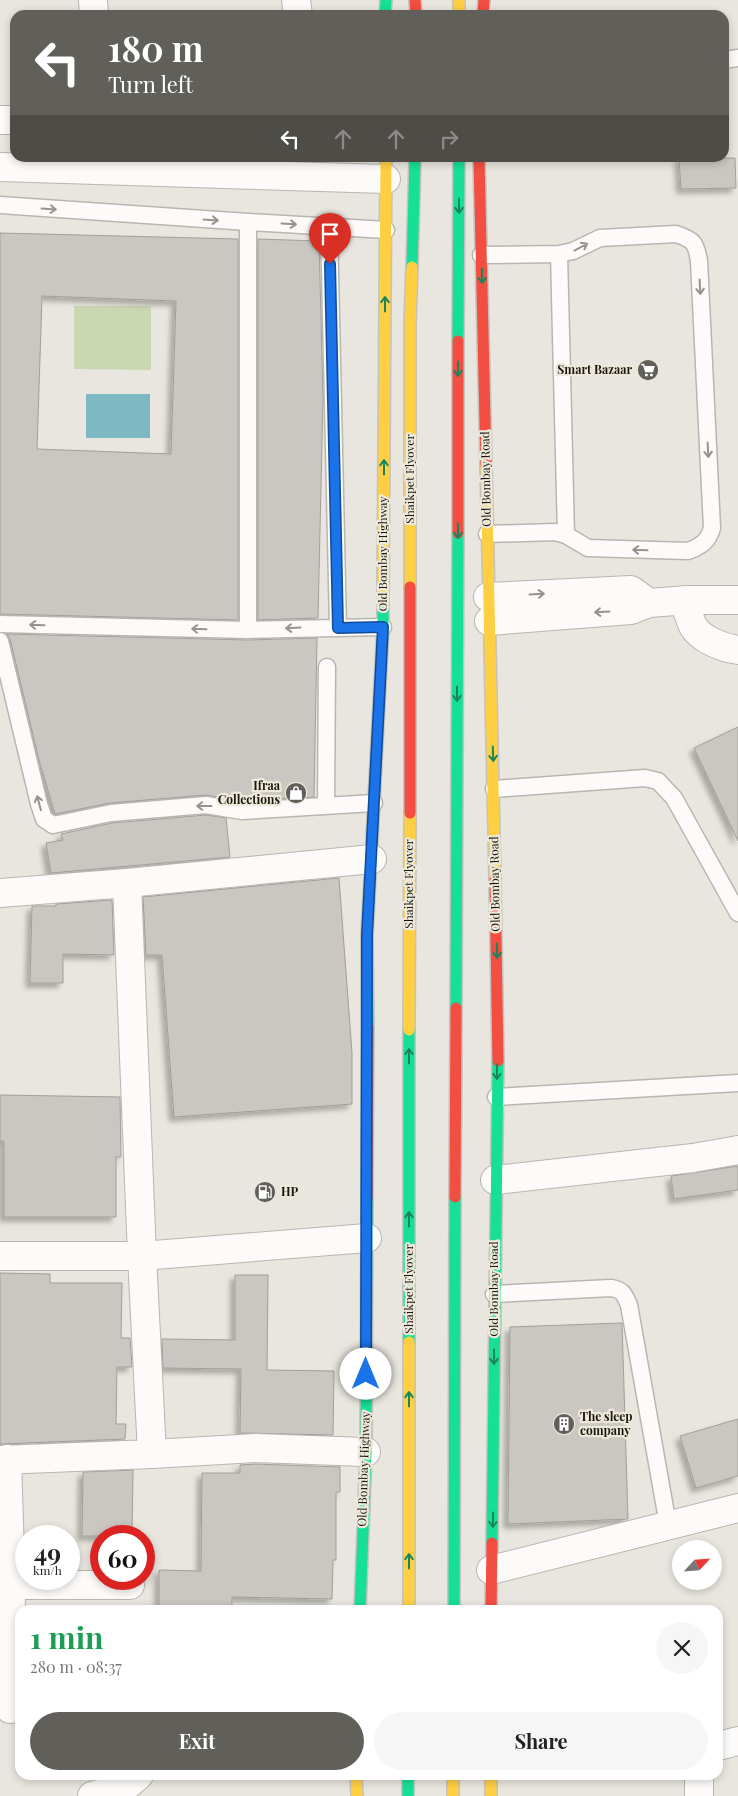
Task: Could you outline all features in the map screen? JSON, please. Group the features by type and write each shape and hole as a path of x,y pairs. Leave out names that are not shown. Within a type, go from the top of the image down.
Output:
{"main road":[{"name":"Shaikpet Flyover","path":"408,1605 410,344 414,162"},
{"path":"454,1605 459,162"},
{"name":"Old Bombay Road","path":"479,162 498,1024 491,1605"},
{"name":"Old Bombay Highway","path":"360,1605 366,1452 367,935 383,627 386,168"},
{"path":"356,1780 357,1796"},
{"path":"408,1780 408,1796"},
{"path":"453,1780 453,1796"},
{"path":"490,1780 490,1796"}],"street":[{"path":"0,167 386,168"},
{"path":"489,609 631,590 650,603 683,600 738,600"},
{"path":"683,600 694,628 714,643 725,648 738,650"},
{"path":"0,893 372,860"},
{"path":"127,883 152,1454"},
{"path":"495,1180 693,1158 738,1150"},
{"path":"0,1256 142,1256 367,1238"},
{"path":"10,1709 11,1585 3,1459 256,1448 366,1452"},
{"path":"491,1570 738,1508"},
{"path":"11,1585 90,1585"},
{"path":"723,1745 738,1742"},
{"path":"92,1796 125,1787 133,1780"},
{"path":"699,1780 699,1796"}],"lane":[{"path":"0,205 386,230"},
{"path":"248,222 248,630"},
{"path":"330,226 338,628"},
{"path":"481,255 559,254 573,251 600,238 676,234 688,238 696,246 699,261 712,528 709,538 700,546 688,551 588,548 566,535 556,532 487,534"},
{"path":"559,254 566,535"},
{"path":"0,624 248,630 383,627"},
{"path":"0,640 39,804 44,819 53,825 111,813 206,805 242,810 374,803"},
{"path":"326,806 327,667"},
{"path":"494,789 645,778 658,781 674,798 738,913"},
{"path":"496,1097 738,1084"},
{"path":"494,1294 610,1288 619,1289 624,1294 630,1305 668,1525"}],"green space":[{"path":"74,306 151,306 151,370 74,369"}],"water":[{"path":"86,394 150,394 150,438 86,438"}],"building":[{"path":"729,158 735,158 736,188 681,189 679,162 729,162"},
{"path":"0,233 238,239 238,620 0,614","holes":["42,296 176,301 171,454 37,449"]},
{"path":"258,239 319,241 323,398 318,618 258,620"},
{"path":"7,634 248,640 317,638 314,797 243,801 205,795 110,803 55,814 39,760 10,639"},
{"path":"738,727 738,841 694,748"},
{"path":"206,815 226,818 230,857 51,873 46,843 63,840 61,834 112,823"},
{"path":"339,878 352,1053 352,1104 174,1117 162,955 146,955 143,897"},
{"path":"112,900 114,955 63,954 63,983 30,983 32,906 56,906 56,904"},
{"path":"0,1095 120,1097 121,1157 116,1157 116,1217 4,1217 4,1141 0,1141"},
{"path":"738,1166 738,1190 674,1199 671,1176"},
{"path":"0,1273 50,1274 50,1283 122,1283 121,1338 130,1338 132,1367 117,1367 116,1424 126,1424 125,1439 0,1444"},
{"path":"235,1275 268,1275 267,1370 334,1371 333,1435 240,1433 241,1369 163,1368 162,1339 235,1340"},
{"name":"The sleep company","path":"622,1323 628,1519 508,1524 510,1327"},
{"path":"738,1419 738,1476 696,1488 680,1436"},
{"path":"240,1465 340,1467 340,1492 336,1492 336,1560 333,1560 332,1599 232,1597 232,1605 159,1605 159,1570 201,1571 202,1473 240,1473"},
{"path":"133,1470 132,1525 90,1525 90,1536 82,1536 83,1472"}],"traffic: fast":[{"path":"385,10 386,0"},
{"path":"412,267 415,162"},
{"path":"458,341 459,162"},
{"path":"456,1008 458,533"},
{"path":"368,1028 367,935 383,627 383,593"},
{"path":"409,1030 409,1342"},
{"path":"492,1543 498,1061"},
{"path":"454,1605 455,1197"},
{"path":"360,1605 366,1452 367,1198"},
{"path":"408,1780 408,1796"}],"traffic: slow":[{"path":"459,0 459,10"},
{"path":"383,593 386,162"},
{"path":"410,587 410,324 412,267"},
{"path":"486,465 495,880"},
{"path":"409,1030 410,813"},
{"path":"409,1342 409,1605"},
{"path":"356,1780 357,1796"},
{"path":"453,1780 453,1796"},
{"path":"491,1780 491,1796"}],"traffic: jam":[{"path":"415,0 416,10"},
{"path":"483,10 484,0"},
{"path":"479,162 486,465"},
{"path":"458,341 458,533"},
{"path":"410,587 410,813"},
{"path":"495,880 498,1061"},
{"path":"455,1197 456,1008"},
{"path":"367,1198 368,1028"},
{"path":"491,1605 492,1543"}],"place":[{"name":"Smart Bazaar","path":"648,370"},
{"name":"Ifraa Collections","path":"296,793"},
{"name":"HP","path":"265,1192"},
{"name":"The sleep company","path":"564,1424"}],"route":[{"path":"330,264 338,628 383,627 367,935 366,1374"}]}
